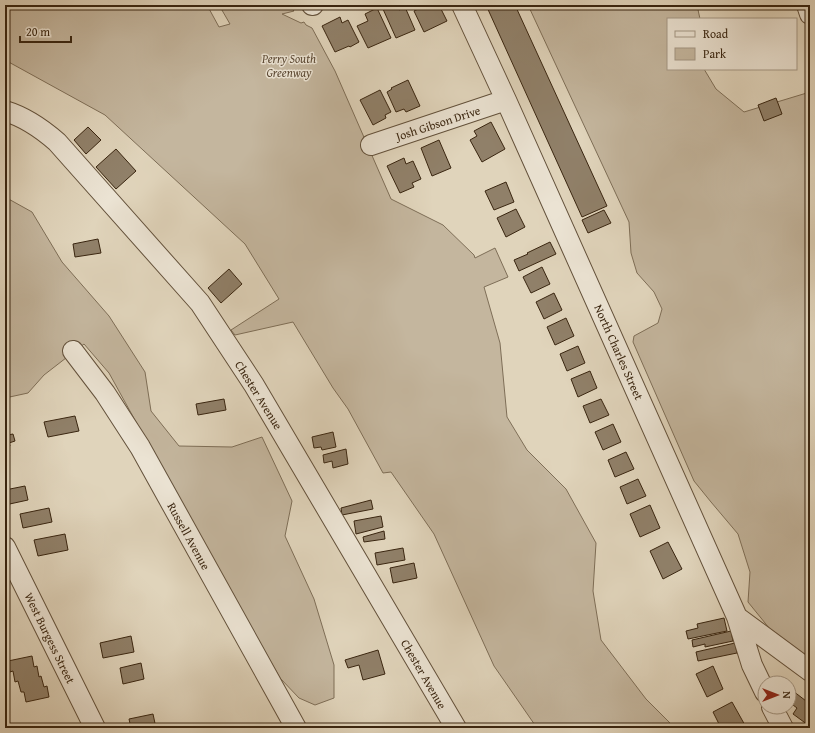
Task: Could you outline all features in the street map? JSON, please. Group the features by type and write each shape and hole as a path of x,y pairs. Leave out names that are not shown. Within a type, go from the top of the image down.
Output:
{"street":[{"name":"North Charles Street","path":"462,5 737,617 810,671"},
{"path":"807,5 810,14"},
{"name":"Josh Gibson Drive","path":"371,145 506,100"},
{"name":"Chester Avenue","path":"5,111 30,121 44,130 57,142 200,303 254,385 456,728"},
{"name":"Russell Avenue","path":"73,351 105,392 140,447 296,728"},
{"name":"West Burgess Street","path":"5,547 95,728"},
{"path":"737,617 752,665 757,675"},
{"path":"776,715 783,728"}],"green space":[{"name":"Perry South Greenway","path":"5,5 207,5 219,27 230,24 219,5 289,5 294,11 282,14 301,23 304,22 312,28 335,71 391,199 443,225 474,255 475,258 495,248 508,277 484,287 500,343 507,417 527,450 566,489 596,543 593,591 601,640 646,699 675,728 537,728 494,666 434,534 391,472 383,473 348,409 333,388 293,322 235,335 231,330 279,299 245,244 105,115 5,60"},
{"path":"528,5 697,5 700,18 667,18 667,70 705,70 716,89 744,112 810,92 810,659 778,639 748,602 750,572 738,534 694,481 633,342 634,336 658,323 662,309 654,292 637,273 631,253 629,222"},
{"path":"5,197 32,212 62,262 109,316 145,372 151,411 179,446 232,447 262,437 292,501 285,536 314,599 334,665 334,698 315,705 299,698 280,678 109,373 84,344 44,375 28,393 5,398"}],"building":[{"path":"392,5 397,5 399,10 405,7 415,30 396,38 383,9"},
{"path":"421,5 439,5 447,21 424,32 414,11 422,7"},
{"path":"486,5 515,5 607,206 582,217"},
{"path":"377,8 391,38 368,48 357,26 368,21 365,14"},
{"path":"340,17 342,23 348,20 359,42 335,52 322,26"},
{"path":"408,80 420,106 406,112 404,109 396,112 387,92 392,89 391,88"},
{"path":"380,90 391,112 385,115 386,118 373,125 360,100"},
{"path":"776,98 782,114 764,121 758,105"},
{"path":"491,122 505,149 482,162 470,140 477,136 474,131"},
{"path":"88,127 101,140 86,154 74,140"},
{"path":"439,140 451,168 432,176 421,148"},
{"path":"116,149 136,171 116,189 96,167"},
{"path":"404,158 406,164 413,161 421,179 412,183 414,187 400,193 387,166"},
{"path":"506,182 514,202 494,210 485,191"},
{"path":"516,209 525,227 506,237 497,218"},
{"path":"604,210 611,223 588,233 582,220"},
{"path":"98,239 101,253 75,257 73,244"},
{"path":"550,242 556,254 519,271 514,260"},
{"path":"542,267 550,284 531,293 523,277"},
{"path":"229,269 242,284 221,303 208,288"},
{"path":"554,293 562,310 544,319 536,302"},
{"path":"566,318 574,336 555,345 547,327"},
{"path":"578,346 585,363 567,371 560,354"},
{"path":"590,371 597,388 578,397 571,379"},
{"path":"224,399 226,410 198,415 196,404"},
{"path":"601,399 609,415 590,423 583,406"},
{"path":"75,416 79,431 48,437 44,422"},
{"path":"613,424 621,442 603,450 595,432"},
{"path":"5,429 7,429 8,435 13,434 15,441 9,443 10,446 5,448"},
{"path":"333,432 336,447 322,450 321,447 314,448 312,437"},
{"path":"346,449 348,464 333,468 332,461 324,463 323,455"},
{"path":"626,452 634,469 615,477 608,460"},
{"path":"638,479 646,496 627,504 620,487"},
{"path":"25,486 28,500 5,505 5,490"},
{"path":"371,500 373,509 342,515 341,508"},
{"path":"650,505 660,528 640,537 630,514"},
{"path":"49,508 52,522 23,528 20,514"},
{"path":"381,516 383,527 356,534 354,521"},
{"path":"384,531 385,539 364,542 363,537"},
{"path":"65,534 68,550 38,556 34,540"},
{"path":"668,542 682,569 663,579 650,551"},
{"path":"403,548 405,560 377,565 375,553"},
{"path":"414,563 417,578 393,583 390,568"},
{"path":"724,618 727,631 688,639 686,631 698,628 697,624"},
{"path":"731,631 733,641 705,647 705,644 693,647 692,640"},
{"path":"131,636 134,652 103,658 100,643"},
{"path":"735,643 737,653 698,661 696,652"},
{"path":"378,650 385,674 363,680 359,665 348,668 345,660"},
{"path":"32,656 34,667 37,666 39,677 41,676 44,687 47,686 49,697 26,702 24,692 21,692 18,681 15,682 13,671 10,672 8,661"},
{"path":"141,663 144,679 123,684 120,668"},
{"path":"713,666 723,689 707,697 696,674"},
{"path":"797,694 810,704 810,722 808,725 794,715 797,715"},
{"path":"732,702 746,727 745,728 721,728 713,712"},
{"path":"153,714 156,728 131,728 129,719"}]}
